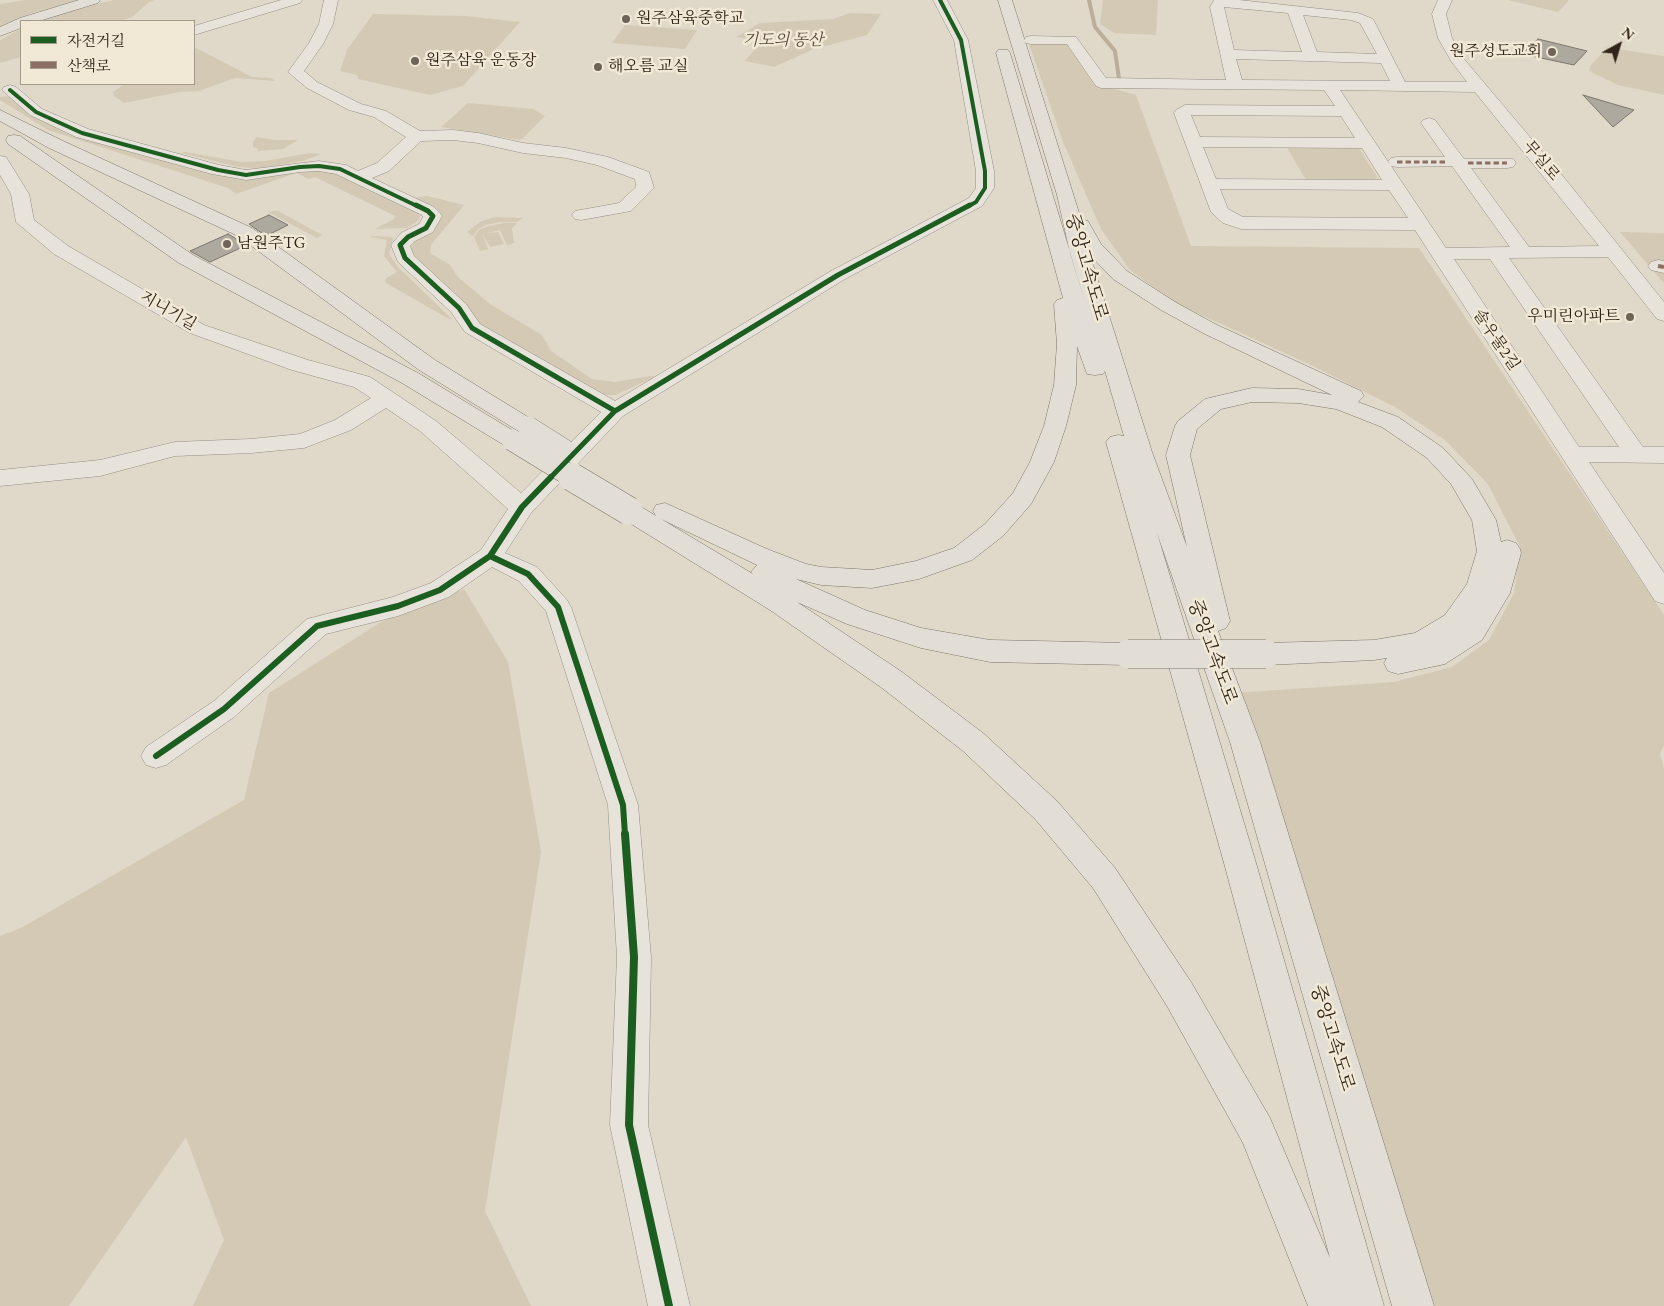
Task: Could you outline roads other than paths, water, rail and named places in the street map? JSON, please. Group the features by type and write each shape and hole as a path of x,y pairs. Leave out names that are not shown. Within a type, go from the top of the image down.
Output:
{"highway":[{"path":"29,20 93,0"},
{"name":"중앙고속도로","path":"1005,0 1066,195 1080,253 1140,452 1245,742 1413,1306"},
{"path":"0,32 20,23"},
{"name":"중앙고속도로","path":"998,36 1060,255 1123,458 1240,863 1363,1306"},
{"path":"0,115 54,144 245,232 520,433"},
{"path":"0,132 32,151 186,259 410,378 520,433 788,587 856,618 922,638 990,651 1132,662 1267,660 1374,650 1421,642 1454,622 1479,587 1490,551 1484,520 1460,479 1435,453 1390,422 1341,403 1298,396 1252,395 1213,404 1186,426 1178,455 1245,742"},
{"path":"1066,195 1093,248 1120,275 1168,306 1210,329 1396,416 1444,449 1473,478 1498,519 1508,553 1497,593 1472,633 1435,657 1383,665 1313,668 1267,660"},
{"path":"646,507 758,555 802,572 821,576 872,579 919,570 963,554 994,530 1022,498 1042,462 1055,426 1065,385 1066,352 1060,255"},
{"path":"646,507 892,680 973,742 1046,810 1104,878 1179,994 1257,1131 1329,1306"},
{"path":"780,603 851,632 923,651 994,664 1071,669 1132,662"}],"street":[{"path":"195,31 294,0"},
{"path":"330,0 326,24 316,44 296,72 312,85 354,107 380,114 417,136 470,137 523,148 566,153 602,161 643,176 645,188 624,207 581,215"},
{"path":"156,756 224,708 317,626 398,606 440,590 490,556 522,507 615,410 838,275 976,202 985,188 985,171 967,40 940,0"},
{"name":"무실로","path":"1445,0 1439,14 1445,38 1458,61 1556,179 1664,315"},
{"path":"1235,85 1217,7 1219,2 1353,16 1365,20 1368,22 1400,86"},
{"path":"1294,10 1311,56"},
{"path":"1032,40 1071,40 1101,83 1478,87"},
{"path":"1227,54 1387,59"},
{"name":"솔우물2길","path":"1329,85 1664,594"},
{"path":"12,90 36,112 82,133 218,170 246,175 300,167 319,166 340,169 428,211 433,216 426,228 408,237 400,245 404,258 458,308 472,328 615,410"},
{"path":"1345,110 1185,110 1182,114 1211,184 1220,212 1229,219 1241,223 1419,224"},
{"path":"1429,123 1523,252"},
{"path":"358,178 382,167 417,136"},
{"path":"1194,142 1367,143"},
{"name":"지니기길","path":"0,162 20,194 25,222 62,250 197,329 300,365 362,382 428,426 522,507"},
{"path":"1397,162 1448,162"},
{"path":"1468,163 1507,162"},
{"path":"1211,184 1395,185"},
{"path":"1439,254 1612,251"},
{"path":"1496,253 1636,454"},
{"path":"0,478 100,468 174,449 251,446 304,441 343,425 386,398"},
{"path":"1572,454 1664,455"},
{"path":"490,556 528,574 558,607 623,805 634,957 629,1125 669,1306"}],"waterway":[{"path":"1089,0 1095,27 1115,51 1119,79"}],"place":[{"name":"원주삼육중학교","path":"626,19"},
{"name":"원주성도교회","path":"1552,52"},
{"name":"원주삼육 운동장","path":"415,61"},
{"name":"해오름 교실","path":"598,67"},
{"name":"남원주TG","path":"227,244"},
{"name":"우미린아파트","path":"1630,317"}],"park label":[{"name":"기도의 동산","path":"783,41"}]}
